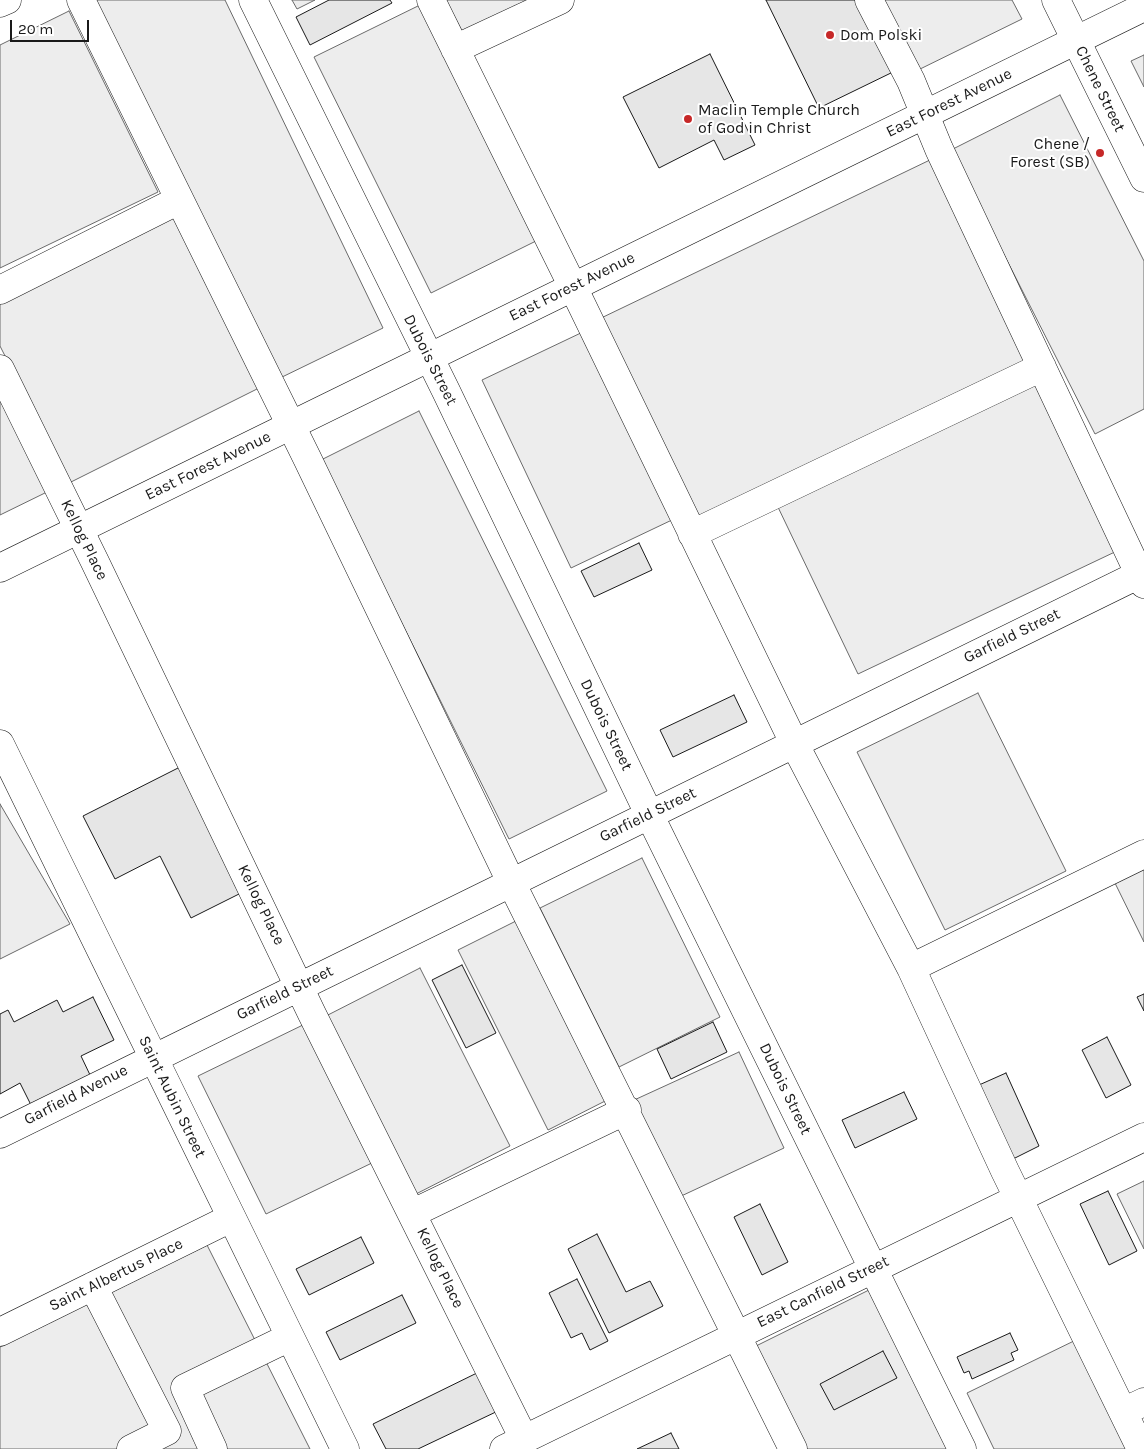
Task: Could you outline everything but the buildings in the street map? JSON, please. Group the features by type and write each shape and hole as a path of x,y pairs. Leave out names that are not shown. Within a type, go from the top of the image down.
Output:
{"street":[{"path":"0,3 7,0"},
{"path":"81,0 291,425 511,882 793,1449"},
{"name":"Dubois Street","path":"253,0 649,814 962,1449"},
{"path":"431,0 573,287 794,743 911,968 1018,1198 1134,1407 1141,1449"},
{"path":"455,49 560,0"},
{"path":"869,0 926,114 943,158 1142,577"},
{"name":"Chene Street","path":"1056,0 1144,178"},
{"name":"East Forest Avenue","path":"0,568 1144,6"},
{"path":"0,290 180,200"},
{"path":"692,534 1042,367"},
{"name":"Kellog Place","path":"0,369 80,529 299,986 413,1213 514,1444"},
{"name":"Garfield Street","path":"153,1057 794,743 1142,577"},
{"name":"Saint Aubin Street","path":"0,744 345,1449"},
{"path":"911,968 1144,854"},
{"name":"Garfield Avenue","path":"0,1134 153,1057"},
{"path":"413,1213 626,1110"},
{"name":"East Canfield Street","path":"514,1444 1144,1137"},
{"name":"Saint Albertus Place","path":"0,1332 231,1218"},
{"path":"93,1286 167,1431 131,1449"},
{"path":"213,1449 185,1388 290,1337"}],"shaded area":[{"path":"93,0 225,0 383,328 278,379"},
{"path":"292,0 315,0 297,9"},
{"path":"446,0 536,0 464,35"},
{"path":"878,0 1012,0 1022,19 914,72"},
{"path":"420,5 538,240 431,293 314,57"},
{"path":"69,11 158,192 0,268 0,45"},
{"path":"1144,55 1144,87 1131,61"},
{"path":"1060,95 1144,261 1144,409 1095,434 951,150"},
{"path":"932,159 1029,360 694,520 597,320"},
{"path":"173,217 259,388 69,483 0,346 0,303"},
{"path":"585,331 674,519 571,568 482,380"},
{"path":"1037,379 1119,550 858,674 776,503"},
{"path":"0,392 49,491 0,515"},
{"path":"419,411 607,791 509,839 321,460"},
{"path":"978,693 1066,871 945,930 857,752"},
{"path":"0,804 70,924 0,959"},
{"path":"642,858 720,1017 619,1067 540,908"},
{"path":"1144,864 1144,942 1113,879"},
{"path":"520,919 611,1098 548,1130 458,950"},
{"path":"420,968 510,1146 414,1195 324,1017"},
{"path":"307,1023 374,1162 266,1214 198,1076"},
{"path":"739,1052 784,1148 677,1198 632,1101"},
{"path":"1144,1181 1144,1249 1117,1194"},
{"path":"207,1245 310,1449 0,1449 0,1347"},
{"path":"869,1290 949,1449 805,1449 754,1347"},
{"path":"1080,1338 1134,1449 994,1449 967,1393"}],"place":[{"name":"Dom Polski","path":"830,35"},
{"name":"Maclin Temple Church of God in Christ","path":"688,119"},
{"name":"Chene / Forest (SB)","path":"1100,153"}]}
